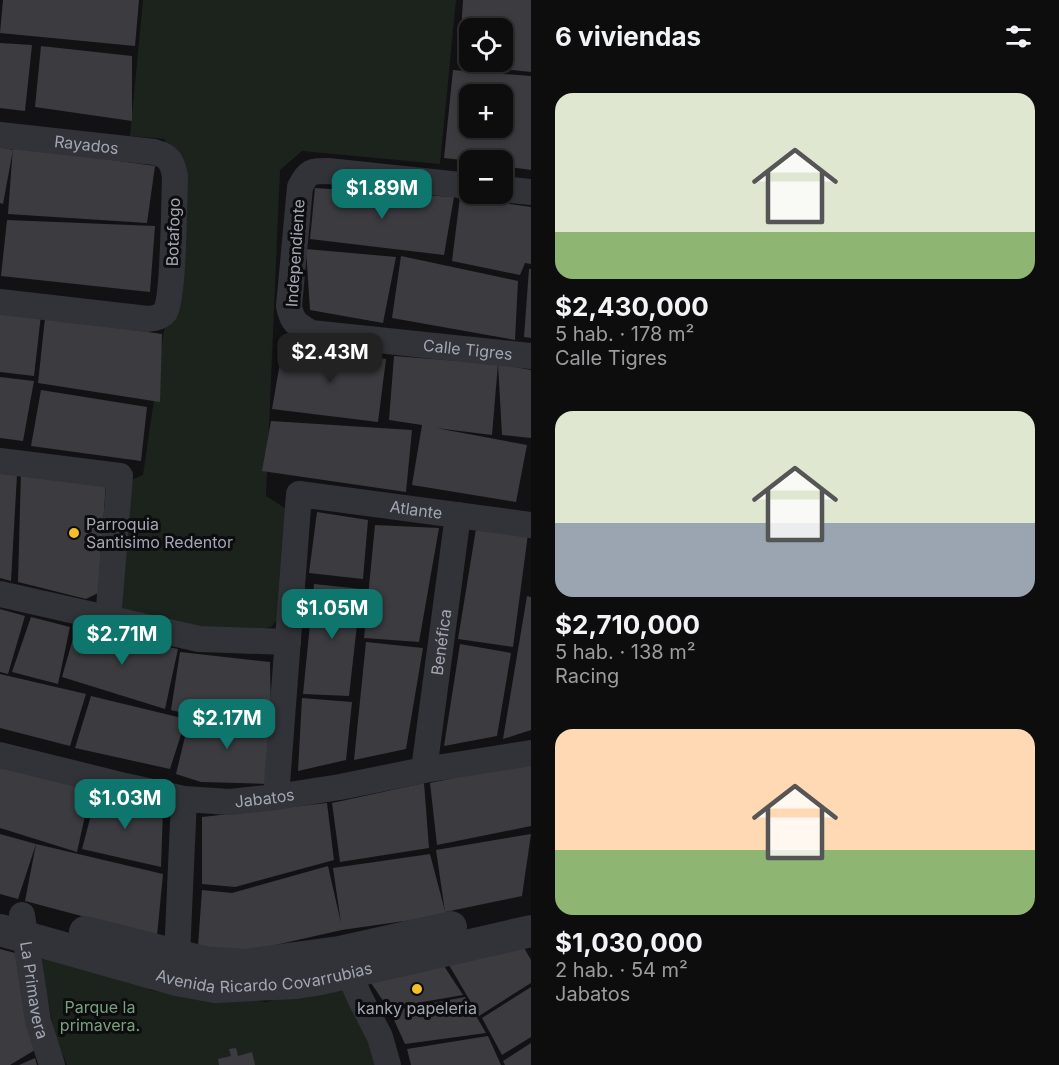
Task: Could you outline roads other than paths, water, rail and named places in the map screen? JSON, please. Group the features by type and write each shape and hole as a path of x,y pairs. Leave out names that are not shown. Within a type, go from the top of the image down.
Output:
{"street":[{"name":"Rayados","path":"0,135 154,152 170,160"},
{"name":"Botafogo","path":"0,302 148,319 159,317 164,313 169,305 171,284 175,176 170,160"},
{"name":"Independiente","path":"299,326 292,320 289,306 300,187 309,173 328,171 459,185"},
{"path":"513,190 531,192"},
{"name":"Calle Tigres","path":"299,326 311,333 531,356"},
{"path":"0,461 120,476 108,619"},
{"name":"Atlante","path":"288,642 299,494 531,525"},
{"name":"Benéfica","path":"424,770 458,515"},
{"path":"0,594 199,639 288,642 276,797"},
{"name":"Jabatos","path":"0,755 184,799 230,802 340,787 424,770 531,753"},
{"path":"177,968 184,799"},
{"name":"Avenida Ricardo Covarrubias","path":"344,962 531,910"},
{"name":"Avenida Ricardo Covarrubias","path":"11,923 177,968 204,962 245,965 344,962 531,931"},
{"name":"La Primavera","path":"11,923 52,1065"},
{"path":"344,962 380,1037 388,1065"}],"place":[{"name":"Parroquia Santisimo Redentor","path":"74,533"},
{"name":"kanky papeleria","path":"417,989"}],"park label":[{"name":"Parque la primavera.","path":"100,1016"}]}
